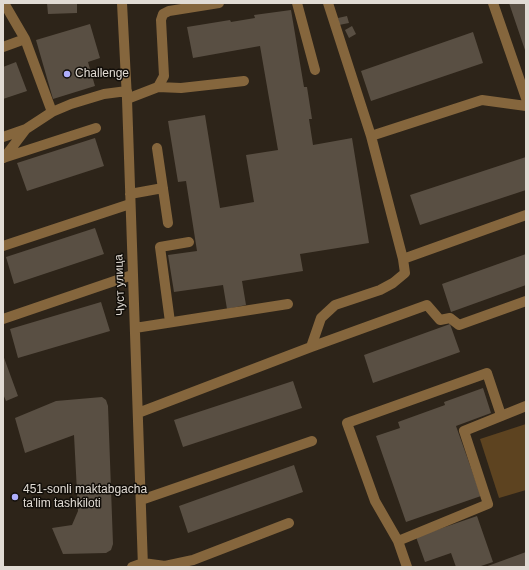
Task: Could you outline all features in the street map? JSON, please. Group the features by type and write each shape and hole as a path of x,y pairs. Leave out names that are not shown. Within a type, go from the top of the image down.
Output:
{"street":[{"path":"4,3 25,39 52,112"},
{"name":"Чуст улица","path":"122,3 127,95 143,565"},
{"path":"158,87 164,76 161,20 163,14 169,11 219,3"},
{"path":"297,3 315,70"},
{"path":"312,347 321,318 335,305 380,290 393,283 405,273 403,259 371,136 328,3"},
{"path":"493,3 526,98"},
{"path":"3,47 25,39"},
{"path":"3,137 26,129 52,112 104,94 127,95 158,87 181,88 244,81"},
{"path":"371,136 482,100 526,106"},
{"path":"4,159 96,128"},
{"path":"4,159 26,129"},
{"path":"157,148 168,223"},
{"path":"3,246 163,188"},
{"path":"403,259 526,215"},
{"path":"170,322 160,247 189,242"},
{"path":"3,319 132,275"},
{"path":"138,413 427,305 440,320 450,318 459,325 526,301"},
{"path":"135,328 288,304"},
{"path":"407,567 398,541 374,501 347,423 487,373 501,414"},
{"path":"398,541 488,504 464,431 501,414 526,406"},
{"path":"141,500 312,441"},
{"path":"132,567 143,565 165,566 193,560 289,523"}],"shaded area":[{"path":"526,424 526,490 499,498 480,439"}],"building":[{"path":"47,3 77,3 77,13 48,14"},
{"path":"509,3 526,3 526,53"},
{"path":"291,10 304,87 307,87 312,119 309,119 313,145 352,138 369,243 300,254 303,271 242,281 246,305 227,309 223,285 174,292 168,255 197,251 186,181 178,182 168,121 205,115 220,208 254,202 246,155 278,150 260,46 193,58 187,27 230,20 231,22 255,18 254,15"},
{"path":"347,16 349,23 339,25 338,18"},
{"path":"90,24 100,58 88,62 95,86 53,99 36,40"},
{"path":"352,26 356,34 349,38 345,30"},
{"path":"473,32 483,63 371,101 361,71"},
{"path":"16,62 27,91 3,99 3,67"},
{"path":"95,138 104,166 27,191 17,163"},
{"path":"526,157 526,190 420,225 410,195"},
{"path":"95,228 104,254 14,284 6,257"},
{"path":"526,254 526,285 451,312 442,284"},
{"path":"101,302 110,331 18,358 10,329"},
{"path":"450,324 460,352 373,383 364,355"},
{"path":"3,355 18,396 6,401 3,394"},
{"path":"293,381 302,408 183,447 174,420"},
{"path":"483,388 491,413 456,426 481,496 406,522 376,436 400,428 398,422 445,405 444,402"},
{"path":"102,397 106,400 108,406 113,544 111,550 106,553 63,554 52,528 72,525 78,511 74,435 25,453 15,418 56,401"},
{"path":"294,465 303,492 188,533 179,506"},
{"path":"477,516 493,562 478,567 456,567 451,553 425,562 416,537"},
{"path":"526,552 526,567 485,567"}],"place":[{"name":"Challenge","path":"67,74"},
{"name":"451-sonli maktabgacha ta'lim tashkiloti","path":"15,497"}]}
